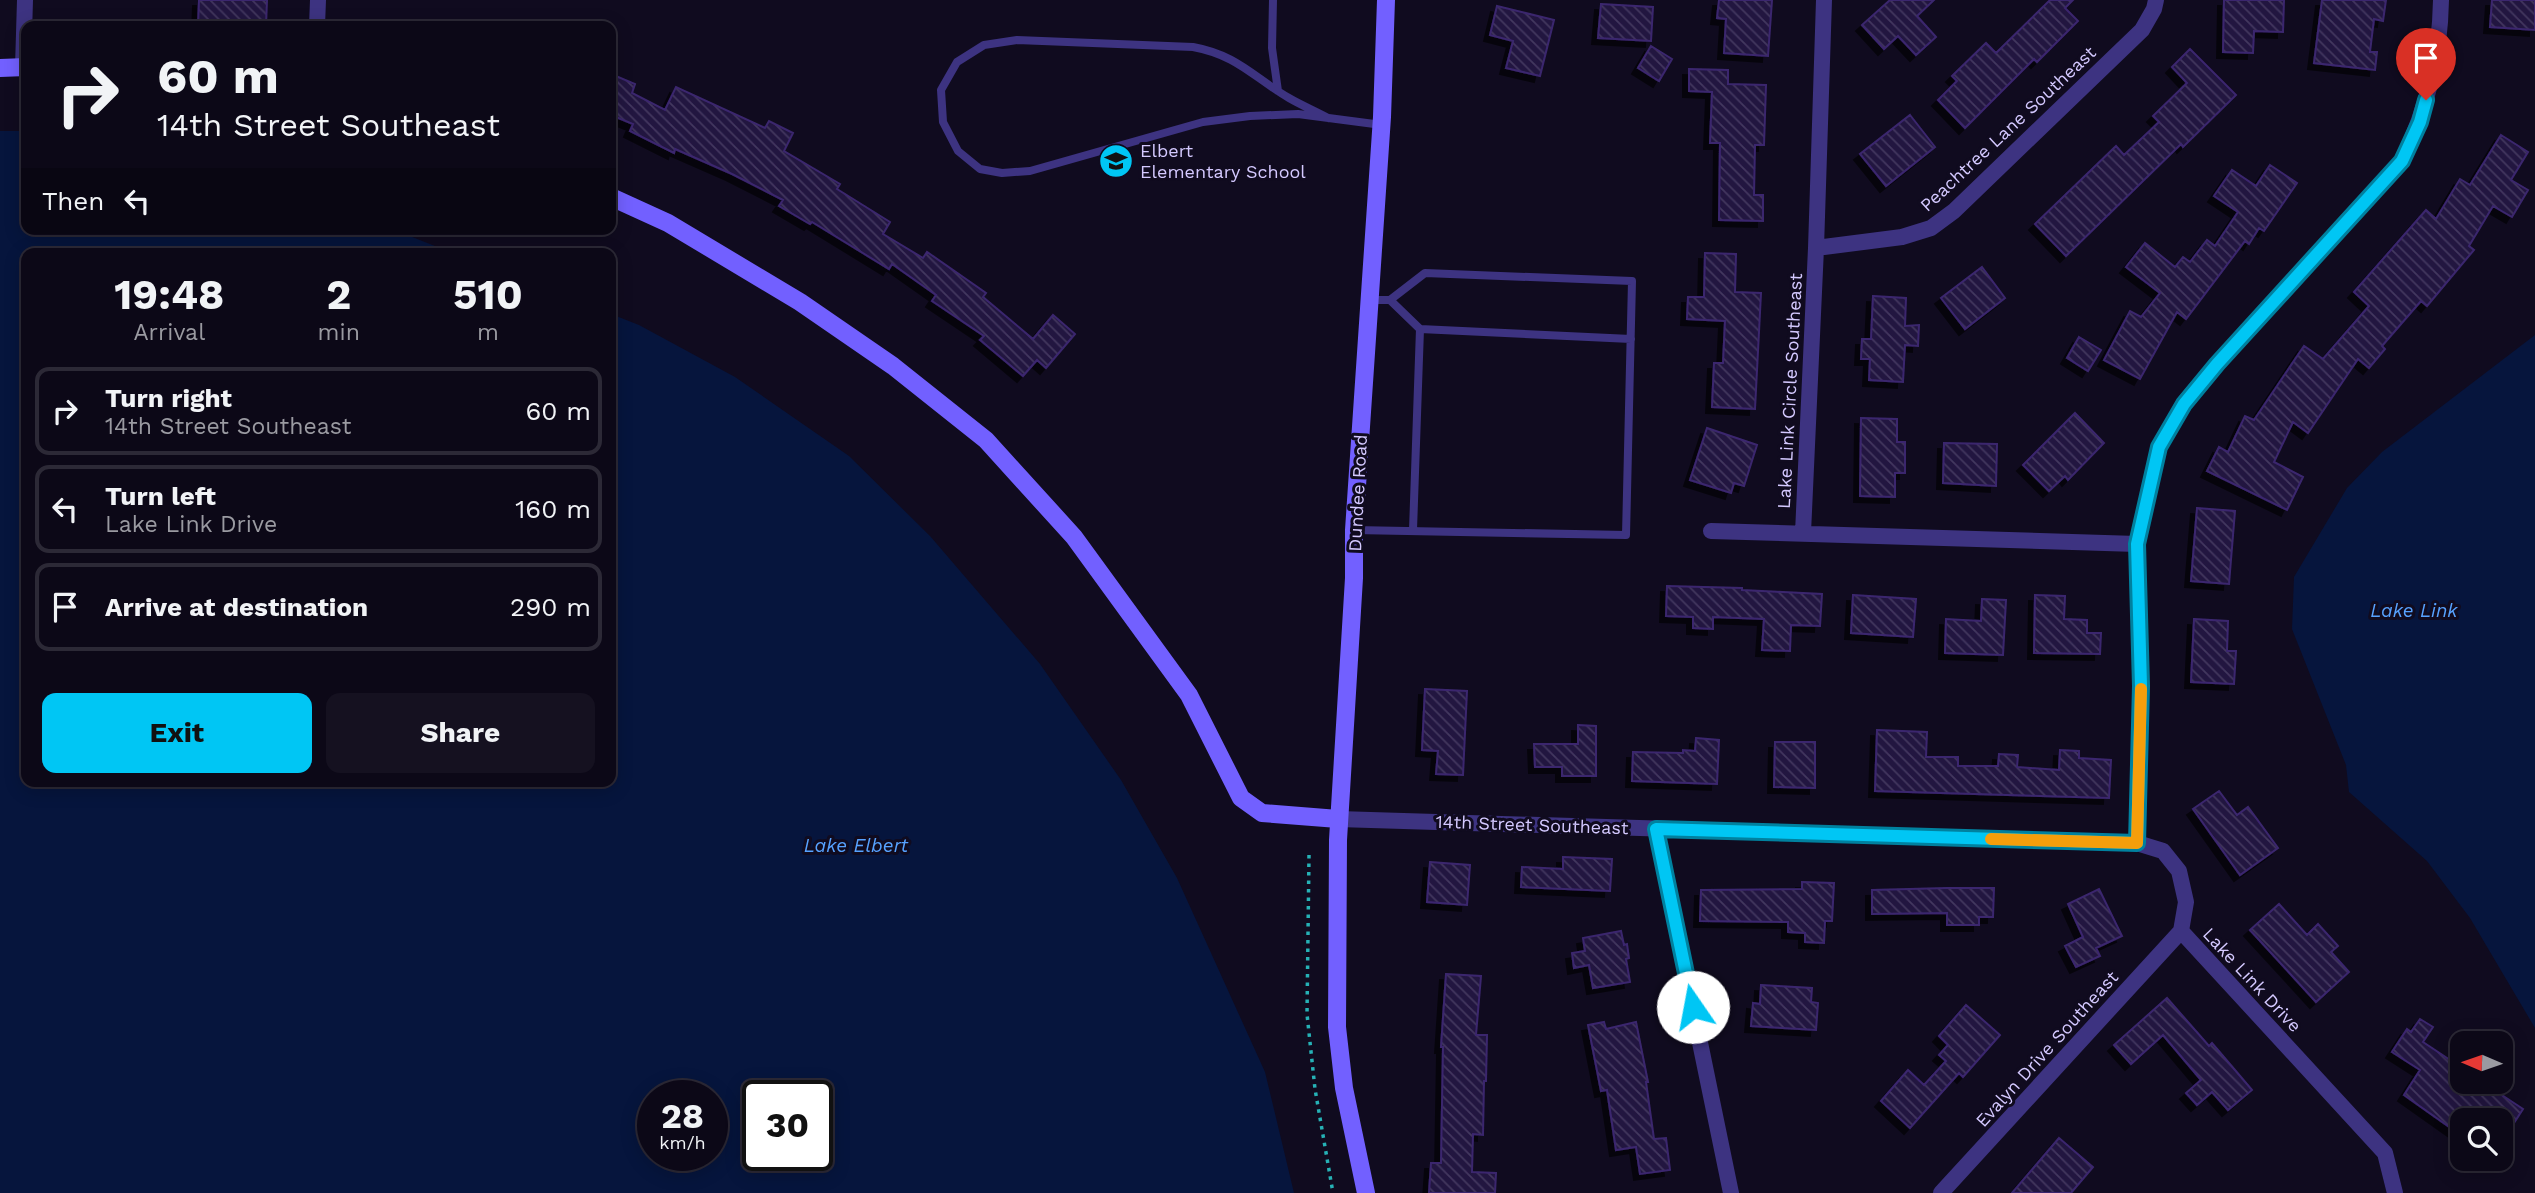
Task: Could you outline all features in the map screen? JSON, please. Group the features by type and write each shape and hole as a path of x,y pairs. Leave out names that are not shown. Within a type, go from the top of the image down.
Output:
{"main road":[{"name":"Dundee Road","path":"1366,1193 1344,1088 1337,1027 1338,819 1354,578 1354,530 1382,125 1386,0"},
{"path":"0,68 21,67"},
{"name":"14th Street Southeast","path":"616,199 668,223 800,302 892,366 986,440 1074,537 1189,695 1241,798 1262,813 1338,819"}],"street":[{"path":"25,0 25,21"},
{"path":"317,21 318,0"},
{"name":"Lake Link Circle Southeast","path":"1824,0 1803,533 2137,544"},
{"name":"Peachtree Lane Southeast","path":"1816,248 1902,237 1931,228 1954,211 2142,30 2156,0"},
{"path":"2137,843 2141,686 2137,544 2159,447 2184,404 2402,161 2420,122 2433,78 2441,0"},
{"path":"1711,531 1803,533"},
{"name":"14th Street Southeast","path":"1338,819 2137,843"},
{"path":"1656,829 1731,1193"},
{"name":"Lake Link Drive","path":"2137,843 2163,851 2179,871 2186,902 2181,931 2385,1153 2395,1193"},
{"name":"Evalyn Drive Southeast","path":"1941,1193 2181,931"}],"lane":[{"path":"1273,0 1272,48 1278,90"},
{"path":"1328,118 1278,90 1232,59 1215,51 1193,47 1017,40 984,45 957,62 941,90 943,122 958,151 980,169 1002,173 1030,171 1203,122 1250,116 1298,114 1328,118 1382,125"},
{"path":"1354,530 1626,536 1632,281 1425,273 1390,300 1371,300"},
{"path":"1390,300 1420,329 1631,339"},
{"path":"1413,530 1420,329"}],"path":[{"path":"1309,855 1307,1014 1315,1089 1333,1193"}],"water":[{"name":"Lake Elbert","path":"0,131 21,131 21,235 407,235 440,248 21,248 21,787 616,787 616,316 639,325 735,377 849,456 930,536 1040,664 1121,780 1177,878 1265,1072 1294,1193 0,1193"},
{"name":"Lake Link","path":"2535,335 2535,1028 2470,918 2427,861 2349,792 2346,765 2292,629 2294,577 2347,488 2382,452"}],"building":[{"path":"199,0 267,0 266,21 198,21"},
{"path":"1719,0 1772,0 1768,56 1724,53 1726,19 1717,18"},
{"path":"1890,0 1934,0 1917,16 1936,37 1916,55 1898,36 1884,49 1862,25"},
{"path":"2050,0 2073,0 2065,8 2078,21 2037,62 2034,59 1965,128 1938,100 1957,81 1952,76 1986,43 1996,53"},
{"path":"2224,0 2284,0 2283,32 2254,31 2253,53 2223,52"},
{"path":"2322,0 2386,0 2383,21 2374,19 2370,52 2377,52 2375,70 2314,63"},
{"path":"2492,0 2535,0 2535,30 2490,27"},
{"path":"1601,4 1653,7 1651,41 1598,38"},
{"path":"1497,6 1554,20 1540,76 1506,68 1513,41 1490,35"},
{"path":"1651,46 1672,59 1659,81 1638,68"},
{"path":"2190,49 2236,95 2183,147 2181,144 2066,256 2035,224 2116,146 2124,155 2159,122 2153,116 2187,83 2172,67"},
{"path":"1689,69 1728,70 1728,84 1766,85 1764,145 1755,145 1754,195 1763,195 1763,221 1719,220 1720,143 1710,143 1712,92 1689,91"},
{"path":"616,76 635,84 632,93 665,110 676,87 765,128 769,121 793,133 784,151 840,184 837,189 890,222 883,234 923,258 927,252 986,293 983,297 1033,339 1053,315 1075,334 1046,368 1037,360 1023,376 980,340 984,336 932,301 936,295 892,264 889,269 812,222 810,224 779,206 783,200 732,174 675,149 674,153 630,131 633,124 616,117"},
{"path":"1910,115 1935,147 1886,186 1860,154"},
{"path":"2501,135 2528,152 2511,180 2528,190 2512,217 2493,206 2469,246 2474,250 2427,306 2421,301 2382,346 2385,349 2369,368 2358,359 2308,433 2293,422 2274,462 2303,477 2287,510 2207,471 2219,447 2228,452 2245,416 2254,420 2304,346 2323,359 2369,306 2354,292 2426,210 2436,219 2460,179 2470,185"},
{"path":"2270,165 2297,183 2264,231 2259,228 2249,244 2245,241 2186,319 2177,312 2140,379 2104,360 2130,311 2141,317 2160,293 2126,267 2145,243 2175,267 2183,257 2190,262 2207,240 2215,246 2238,212 2214,196 2232,170 2256,186"},
{"path":"1705,253 1736,254 1735,292 1761,293 1755,409 1712,407 1714,363 1723,363 1725,321 1687,319 1688,297 1704,297"},
{"path":"1982,267 2005,298 1965,329 1941,298"},
{"path":"1873,296 1906,298 1905,326 1919,325 1918,346 1905,345 1903,382 1869,380 1870,359 1861,359 1862,339 1871,339"},
{"path":"2079,337 2101,350 2088,371 2067,358"},
{"path":"2075,413 2104,443 2068,480 2065,476 2049,491 2023,465"},
{"path":"1861,418 1897,419 1897,442 1905,442 1905,473 1895,473 1895,497 1860,496"},
{"path":"1707,428 1757,445 1744,486 1734,483 1731,493 1690,480"},
{"path":"1944,443 1997,444 1996,486 1943,483"},
{"path":"2197,508 2235,511 2229,584 2191,581"},
{"path":"1667,586 1822,594 1820,626 1791,625 1790,651 1762,650 1764,619 1713,617 1713,629 1693,628 1693,617 1666,616"},
{"path":"1853,595 1916,599 1913,637 1851,633"},
{"path":"2035,595 2065,596 2064,619 2087,620 2087,633 2101,633 2100,654 2034,653"},
{"path":"1982,599 2006,600 2003,655 1945,653 1946,619 1981,621"},
{"path":"2194,619 2228,621 2227,651 2236,651 2234,684 2191,682"},
{"path":"1425,689 1467,691 1463,775 1436,774 1438,751 1422,750"},
{"path":"1578,725 1596,726 1596,776 1562,776 1562,767 1535,767 1534,744 1578,744"},
{"path":"1877,730 1927,732 1926,757 1958,757 1958,766 1998,766 1999,754 2018,755 2017,767 2059,770 2060,750 2079,751 2079,758 2111,760 2109,798 1875,791"},
{"path":"1696,738 1719,740 1717,784 1632,781 1633,752 1695,751"},
{"path":"1775,742 1815,742 1815,788 1774,787"},
{"path":"2219,791 2237,815 2248,807 2278,848 2240,875 2193,809"},
{"path":"1563,857 1612,859 1610,891 1521,887 1522,867 1563,869"},
{"path":"1430,862 1470,865 1467,905 1427,902"},
{"path":"1802,882 1834,883 1832,921 1825,921 1824,943 1805,942 1805,933 1788,932 1788,922 1700,921 1701,890 1802,889"},
{"path":"1994,888 1993,917 1979,917 1979,925 1947,925 1947,913 1872,914 1872,890"},
{"path":"2099,889 2122,936 2096,948 2100,956 2076,967 2065,946 2083,937 2068,904"},
{"path":"2279,904 2307,935 2318,924 2338,946 2331,952 2349,972 2316,1002 2250,930"},
{"path":"1621,931 1624,945 1627,944 1629,958 1626,959 1630,982 1593,988 1589,965 1574,968 1572,953 1585,951 1583,938"},
{"path":"1446,974 1481,976 1476,1035 1487,1035 1486,1081 1483,1135 1473,1134 1472,1172 1496,1173 1495,1193 1429,1193 1431,1163 1441,1163 1441,1047"},
{"path":"1761,985 1812,988 1811,1002 1818,1003 1816,1030 1751,1026 1753,1003 1760,1004"},
{"path":"2167,998 2209,1046 2212,1043 2252,1090 2228,1110 2212,1092 2197,1105 2186,1093 2201,1080 2163,1035 2131,1064 2114,1045"},
{"path":"1966,1005 2000,1035 1963,1077 1959,1073 1910,1128 1881,1101 1908,1070 1924,1085 1946,1061 1939,1055 1948,1045 1939,1036"},
{"path":"2420,1019 2433,1027 2423,1042 2450,1060 2450,1094 2500,1094 2523,1109 2513,1124 2513,1108 2450,1108 2450,1127 2404,1095 2420,1070 2392,1052 2407,1029 2411,1032"},
{"path":"1604,1022 1606,1029 1636,1022 1648,1082 1654,1139 1666,1138 1670,1170 1640,1174 1636,1147 1616,1150 1607,1090 1601,1091 1588,1025"},
{"path":"2059,1138 2093,1167 2071,1193 2012,1193"}],"slow traffic":[{"path":"1991,839 2137,843 2141,689"}],"place":[{"name":"Elbert Elementary School","path":"1116,161"}],"route":[{"path":"1693,1007 1656,829 2137,843 2141,686 2137,544 2159,447 2184,404 2217,364 2402,161 2420,122 2426,100"}]}
